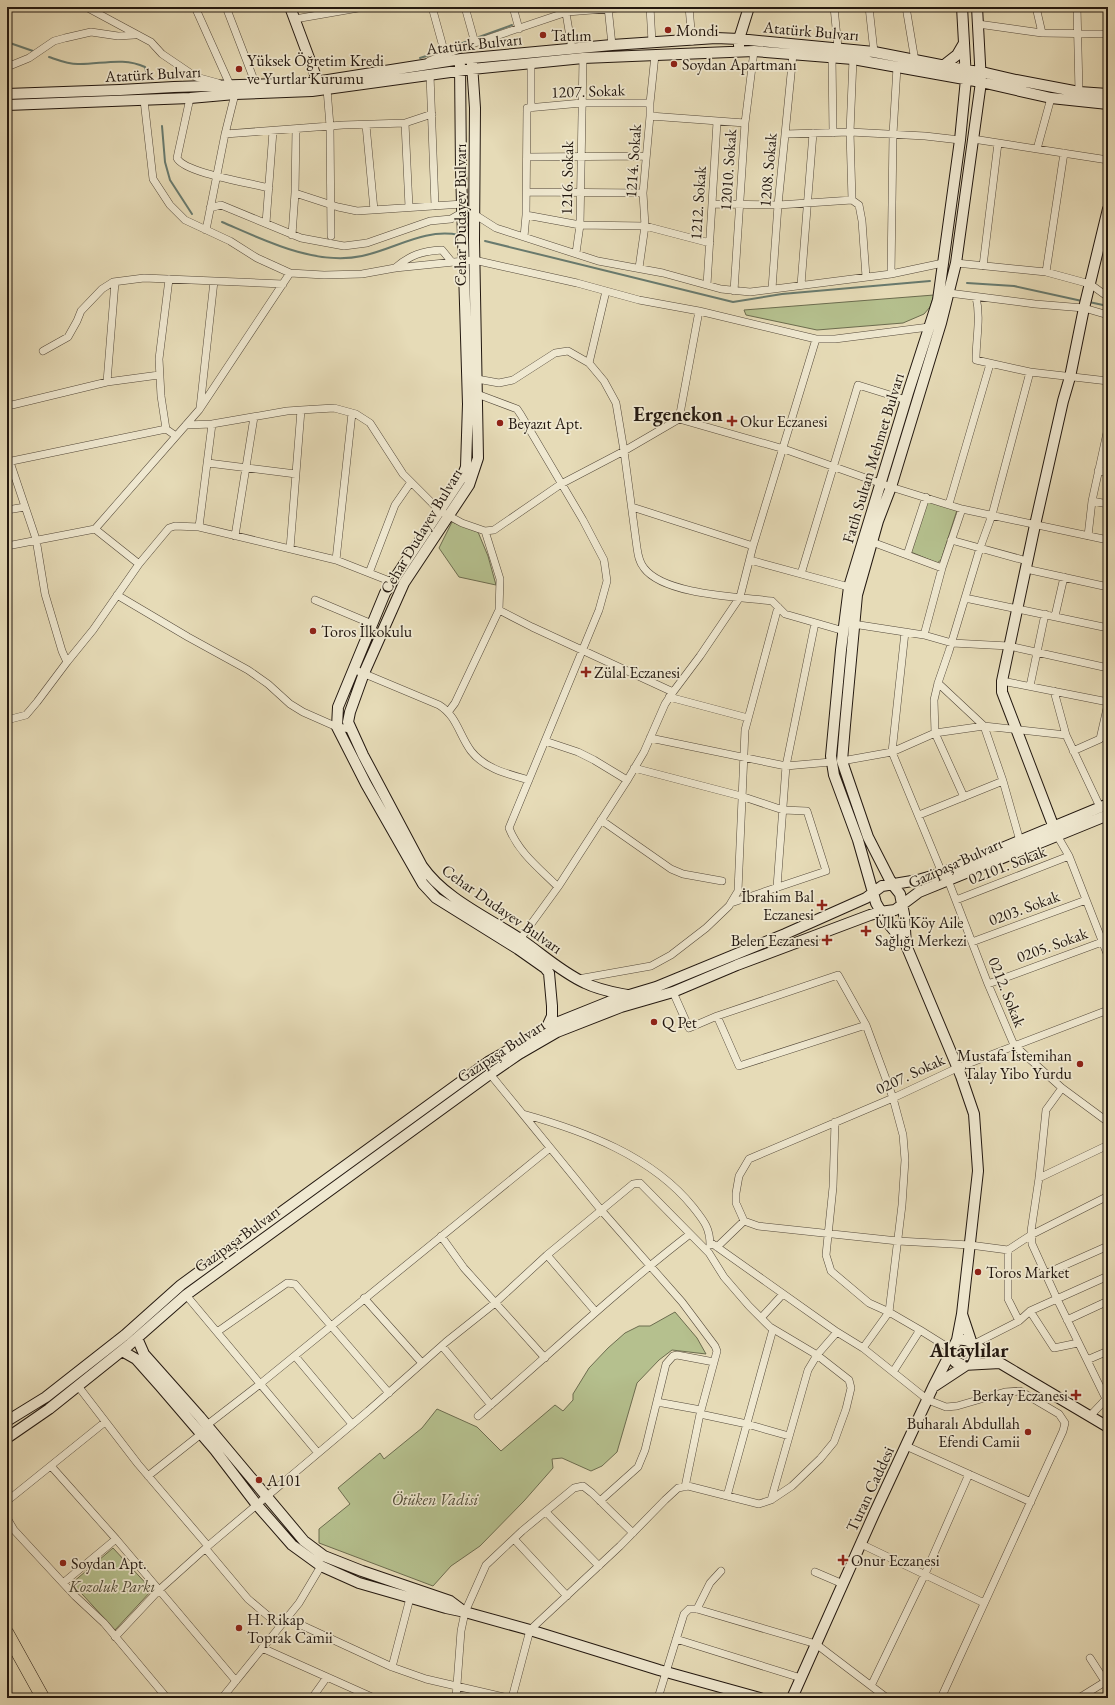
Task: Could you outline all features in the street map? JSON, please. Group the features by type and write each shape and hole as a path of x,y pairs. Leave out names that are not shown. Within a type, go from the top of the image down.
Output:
{"highway":[{"path":"7,1633 44,1698"}],"street":[{"path":"86,7 150,42 162,54 196,77 230,88"},
{"path":"195,7 230,88 225,134 206,230"},
{"path":"226,7 256,85"},
{"path":"290,7 318,82"},
{"path":"295,19 364,7"},
{"path":"432,7 445,54"},
{"path":"465,7 475,43"},
{"path":"513,7 519,29"},
{"path":"421,64 475,43 519,29 566,10 630,7"},
{"path":"650,7 652,42"},
{"path":"689,7 692,41"},
{"path":"739,51 739,39 749,7"},
{"path":"834,7 838,48"},
{"path":"869,7 874,52"},
{"path":"906,7 915,60"},
{"name":"Fatih Sultan Mehmet Bulvarı","path":"906,945 880,912 876,903 858,840 834,775 831,741 849,587 938,300 960,140 966,75 962,7"},
{"name":"Fatih Sultan Mehmet Bulvarı","path":"906,945 904,914 900,894 892,884 868,837 842,761 853,624 857,596 872,542 949,293 956,263 980,77 977,7"},
{"path":"1036,7 1042,33"},
{"path":"1077,7 1079,92"},
{"path":"608,8 612,45"},
{"path":"566,10 572,49"},
{"path":"978,24 1042,33 1108,34"},
{"path":"7,67 29,58 54,41 65,38 91,32 118,36 135,34"},
{"name":"Atatürk Bulvarı","path":"7,105 190,98 230,88 256,85 318,82 421,64 461,59 612,45 692,41 716,38 874,52 943,66 966,75"},
{"path":"943,66 960,52 964,41"},
{"name":"Atatürk Bulvarı","path":"7,94 230,88 312,91 472,69 583,58 754,51 853,58 897,67 980,77 1051,98 1108,104"},
{"name":"12010. Sokak","path":"734,292 745,123 754,51"},
{"name":"1214. Sokak","path":"639,268 645,226 644,193 646,156 655,54"},
{"name":"1208. Sokak","path":"772,289 778,205 793,54"},
{"path":"832,57 833,132"},
{"name":"Cehar Dudayev Bulvarı","path":"472,58 475,108 474,214 470,260 466,467 462,477 392,582 372,624 338,707 337,727 366,784 423,884 436,898 578,979 606,991 628,995"},
{"name":"1216. Sokak","path":"576,253 580,225 583,58"},
{"path":"852,200 850,132 853,58"},
{"name":"Cehar Dudayev Bulvarı","path":"461,59 463,208 470,260 477,379 478,458 469,485 404,583 364,673 350,712 348,722 429,877 446,892 517,943 549,973 552,1016 546,1029"},
{"path":"524,237 531,63"},
{"path":"892,274 893,134 897,67"},
{"name":"Atatürk Bulvarı","path":"980,77 986,72 1016,80 1079,92 1108,94"},
{"path":"430,75 435,206"},
{"path":"327,89 330,126 331,236"},
{"path":"190,98 177,158 179,162 193,170 268,188"},
{"path":"1037,149 1051,98"},
{"path":"144,100 153,179 170,205 186,220 230,242 257,258 290,273 324,276 362,274 395,268 470,260 669,306 699,311 816,339 835,339 930,327"},
{"name":"1207. Sokak","path":"529,108 582,103 650,103"},
{"path":"225,134 330,126 405,123 432,114"},
{"path":"650,116 745,123"},
{"name":"1212. Sokak","path":"707,285 717,122"},
{"path":"405,123 409,207"},
{"path":"366,125 374,210"},
{"path":"292,235 295,193 296,129"},
{"path":"266,223 273,130"},
{"path":"785,134 850,132 960,140"},
{"path":"801,285 813,133"},
{"path":"973,139 1108,160"},
{"path":"983,266 998,143"},
{"path":"1046,272 1064,153"},
{"path":"527,156 646,156"},
{"path":"526,192 644,193"},
{"path":"295,193 331,205 357,211 435,206 463,208"},
{"path":"713,204 778,205 852,200 859,206 862,221 866,277"},
{"path":"210,208 221,205 301,238 344,246 367,243 430,221 451,219 463,208"},
{"path":"1108,209 1026,565 1002,681 1002,692 1052,827 1069,856 1108,956"},
{"path":"474,214 496,228 598,261 639,268 734,292 750,292 892,274 943,263"},
{"path":"526,215 580,225 645,226 710,243"},
{"path":"395,268 405,259 425,251 442,250 451,261"},
{"path":"956,263 1046,272 1090,284 1108,296"},
{"path":"7,546 36,539 95,529 199,410 290,273"},
{"path":"43,350 68,337 78,321 81,311 102,289 115,282 144,278 283,284"},
{"path":"169,279 159,359 160,396 166,429 176,436"},
{"path":"199,410 214,281"},
{"path":"107,382 115,282"},
{"path":"589,363 606,291"},
{"path":"949,293 1035,304 1084,308 1108,315"},
{"path":"976,297 979,310 976,360 1030,372 1108,381"},
{"path":"679,419 699,311"},
{"path":"517,943 558,887 627,780 650,738 671,694 700,656 740,597 753,546 784,449 816,339"},
{"path":"477,379 499,383 513,380 555,353 568,351 589,363 604,381 616,403 640,563 649,574 662,583 720,596 772,601 784,614 844,631"},
{"path":"949,504 990,364"},
{"path":"964,797 935,733 934,700 980,548 992,515 1030,372"},
{"path":"7,404 12,405 107,382 160,375"},
{"path":"802,574 832,467 858,385 906,400"},
{"path":"477,394 516,409 583,520 604,560 607,581 599,610 509,828 514,840 523,853 558,887"},
{"path":"186,425 212,424 301,410 334,408 356,414 370,423 403,474 440,511 450,515 462,523 485,532 494,530 561,484 624,451 679,419 784,449 880,484 962,509 1108,540"},
{"path":"290,549 301,410"},
{"path":"336,560 352,413"},
{"path":"235,536 254,417"},
{"path":"199,527 212,424"},
{"path":"1088,536 1092,501 1108,428"},
{"path":"67,662 62,651 45,594 36,539 8,462 166,429"},
{"path":"208,463 296,474"},
{"path":"1098,470 1108,472"},
{"path":"369,573 394,505 411,482"},
{"path":"907,555 926,497"},
{"path":"1092,501 1108,504"},
{"path":"7,510 25,507"},
{"path":"632,507 753,546"},
{"path":"924,635 942,568 962,509"},
{"path":"7,720 26,715 37,702 93,630 139,564 169,528 175,526 199,527 336,560 392,582"},
{"path":"95,529 139,564"},
{"path":"449,711 455,703 499,610 500,579 485,532"},
{"path":"951,540 980,548 1064,577 1108,587"},
{"path":"872,542 942,568"},
{"path":"750,560 849,587"},
{"path":"1055,616 1064,577"},
{"path":"118,595 188,637 248,670 268,684 290,704 303,712 337,727 351,729"},
{"path":"965,598 1108,628"},
{"path":"315,600 372,624"},
{"path":"578,979 651,966 671,955 706,928 730,903 738,891 745,730 778,607"},
{"path":"499,610 671,694 748,718"},
{"path":"1030,686 1044,614"},
{"path":"777,887 786,766 814,623"},
{"path":"853,624 924,635 952,642 1009,646 1108,668"},
{"path":"892,752 905,632"},
{"path":"353,669 440,705 449,711 471,750 483,763 501,772 529,780"},
{"path":"1002,681 1108,703 1100,739 1073,751"},
{"path":"938,683 984,726 1003,781 1020,841"},
{"path":"1054,691 1066,735 1073,751 1104,806"},
{"path":"842,761 892,752 935,733 984,726 1066,735"},
{"path":"650,738 786,766 832,762"},
{"path":"545,741 583,755 627,780"},
{"name":"0212. Sokak","path":"892,752 956,900 988,984 1014,1045 1062,1088 1108,1122"},
{"path":"634,768 741,796 783,810 806,810 826,871 730,903"},
{"path":"919,815 1003,781"},
{"name":"Gazipaşa Bulvarı","path":"7,1438 49,1409 122,1351 186,1295 490,1074 519,1054 557,1032 621,1007 673,992 736,965 880,912 895,910 919,892 945,877 1020,841 1104,806"},
{"name":"Gazipaşa Bulvarı","path":"7,1421 46,1396 119,1340 181,1285 488,1062 556,1023 628,995 656,987 785,934 866,898 882,886 945,877 1058,837 1108,815"},
{"path":"601,820 671,869 683,874 722,881"},
{"name":"02101. Sokak","path":"956,900 1069,856"},
{"name":"0203. Sokak","path":"972,942 1086,900"},
{"name":"0205. Sokak","path":"988,984 1102,942"},
{"name":"Turan Caddesi","path":"792,1698 933,1387 957,1340 962,1314 978,1171 974,1114 957,1068 906,945"},
{"path":"673,992 689,1028 717,1016 838,975 866,1025 893,1098 902,1136 905,1160 898,1242 889,1312 863,1348"},
{"name":"0207. Sokak","path":"744,1221 736,1204 736,1193 739,1176 749,1160 893,1098 957,1068 1108,1010"},
{"path":"717,1016 739,1066 866,1025"},
{"path":"490,1074 601,1210 682,1302 715,1346 717,1351 700,1412 684,1487"},
{"path":"1062,1088 1046,1110 1031,1236 1032,1244 1057,1299 1107,1398 1090,1416"},
{"path":"523,1114 558,1124 606,1143 645,1164 684,1196 706,1223 710,1233 709,1253"},
{"path":"835,1122 833,1187 826,1255 831,1271 869,1303 889,1312 920,1330 951,1352 955,1362 959,1364 1000,1363"},
{"path":"1038,1178 1108,1145"},
{"path":"148,1476 332,1326 364,1298 550,1148"},
{"path":"115,1637 159,1590 207,1548 389,1393 422,1363 495,1303 547,1255 634,1184 640,1183 709,1253 724,1277 761,1318 773,1329 816,1355 849,1380 851,1388 846,1409 834,1442 820,1459 792,1486 771,1500 759,1504 688,1486 678,1488 599,1566 530,1630 512,1698"},
{"path":"717,1247 744,1221 758,1226 898,1242 970,1245 1008,1250 1031,1236 1108,1196"},
{"path":"478,1416 545,1358 595,1311 690,1234"},
{"path":"440,1236 464,1268 545,1358"},
{"path":"710,1242 837,1332 863,1348 928,1400 946,1407 957,1406 1005,1392 1020,1391 1060,1414 1065,1423 1063,1431 1031,1502 941,1698"},
{"path":"1046,1274 1108,1246"},
{"path":"1008,1250 1008,1299 1019,1321"},
{"path":"547,1255 595,1311"},
{"path":"972,1343 1019,1321 1030,1311 1108,1276"},
{"path":"217,1332 287,1283 294,1284 389,1393"},
{"path":"761,1318 783,1294"},
{"path":"186,1295 318,1453"},
{"path":"364,1298 422,1363"},
{"path":"1067,1320 1108,1301"},
{"path":"1030,1311 1054,1348 1078,1343"},
{"name":"Turan Caddesi","path":"962,1314 972,1343"},
{"path":"727,1496 773,1329"},
{"path":"893,1372 920,1330"},
{"path":"771,1500 808,1370 816,1355 837,1332"},
{"path":"137,1338 144,1354 204,1430 257,1505 292,1545 321,1566 359,1583 530,1630 666,1672 760,1698"},
{"path":"957,1340 966,1340 972,1343 1000,1363 1108,1427"},
{"path":"933,1387 974,1360 977,1351 972,1343"},
{"path":"442,1346 491,1405"},
{"path":"122,1351 136,1359 266,1497 304,1541 324,1556 362,1571 450,1601 465,1612"},
{"path":"1087,1360 1108,1352"},
{"path":"600,1501 638,1466 645,1450 666,1364 673,1356 677,1355 714,1362"},
{"path":"295,1356 352,1424"},
{"path":"78,1386 148,1476 248,1599 280,1626"},
{"path":"657,1402 789,1436"},
{"path":"7,1501 105,1422"},
{"path":"906,1446 1031,1502"},
{"path":"51,1466 116,1539 236,1681"},
{"path":"871,1686 969,1474"},
{"path":"456,1698 456,1686 465,1612 486,1565 574,1488 583,1486 633,1533"},
{"path":"546,1512 599,1566"},
{"path":"7,1518 14,1530 64,1583 104,1622 167,1698"},
{"path":"64,1583 116,1539"},
{"path":"514,1539 567,1596"},
{"path":"861,1544 984,1603"},
{"path":"222,1698 299,1604 321,1566"},
{"path":"698,1609 710,1583 721,1571"},
{"path":"815,1572 843,1584"},
{"path":"392,1667 410,1598"},
{"path":"658,1698 684,1614 689,1609 698,1609 816,1644 887,1698"},
{"path":"286,1618 392,1667 426,1679 508,1698"},
{"path":"676,1639 800,1678"},
{"path":"262,1648 374,1698"},
{"path":"1080,1698 1107,1683 1090,1658"},
{"path":"312,1698 327,1677"}],"green space":[{"path":"934,295 930,307 924,314 903,323 817,330 746,315 744,310"},
{"path":"928,499 958,507 941,560 937,563 911,552"},
{"path":"452,522 478,532 488,556 496,585 459,577 439,548"},
{"name":"Ötüken Vadisi","path":"675,1312 697,1338 706,1354 672,1350 659,1360 637,1383 617,1452 602,1466 591,1471 562,1458 552,1459 553,1468 524,1501 480,1546 451,1566 433,1586 319,1543 319,1529 350,1504 338,1488 380,1453 384,1459 422,1428 437,1409 477,1427 501,1451 555,1405 563,1411 573,1400 573,1394 589,1368 625,1333 639,1326 650,1326"},
{"name":"Kozoluk Parkı","path":"113,1548 152,1590 115,1630 72,1583"}],"waterway":[{"path":"479,37 512,25"},
{"path":"449,48 468,41"},
{"path":"7,42 33,51"},
{"path":"420,58 439,52"},
{"path":"49,57 72,64 129,62 145,67 147,75"},
{"path":"162,126 165,162 170,180 192,214"},
{"path":"222,222 290,250 326,257 344,258 374,253 410,240 434,234 459,235"},
{"path":"485,241 733,302 782,294 930,281"},
{"path":"967,283 1014,286 1082,301"},
{"path":"1089,302 1108,307"}],"place":[{"name":"Mondi","path":"668,30"},
{"name":"Tatlım","path":"543,35"},
{"name":"Soydan Apartmanı","path":"674,64"},
{"name":"Yüksek Öğretim Kredi ve Yurtlar Kurumu","path":"239,69"},
{"name":"Okur Eczanesi","path":"732,421"},
{"name":"Beyazıt Apt.","path":"500,423"},
{"name":"Toros İlkokulu","path":"313,631"},
{"name":"Zülal Eczanesi","path":"586,672"},
{"name":"İbrahim Bal Eczanesi","path":"822,905"},
{"name":"Ülkü Köy Aile Sağlığı Merkezi","path":"866,931"},
{"name":"Belen Eczanesi","path":"827,940"},
{"name":"Q Pet","path":"654,1022"},
{"name":"Mustafa İstemihan Talay Yibo Yurdu","path":"1080,1064"},
{"name":"Toros Market","path":"978,1272"},
{"name":"Berkay Eczanesi","path":"1076,1395"},
{"name":"Buharalı Abdullah Efendi Camii","path":"1028,1432"},
{"name":"A101","path":"259,1480"},
{"name":"Onur Eczanesi","path":"843,1560"},
{"name":"Soydan Apt.","path":"63,1563"},
{"name":"H. Rikap Toprak Camii","path":"239,1628"}],"district":[{"name":"Ergenekon","path":"678,414"},
{"name":"Altaylılar","path":"969,1350"}]}
